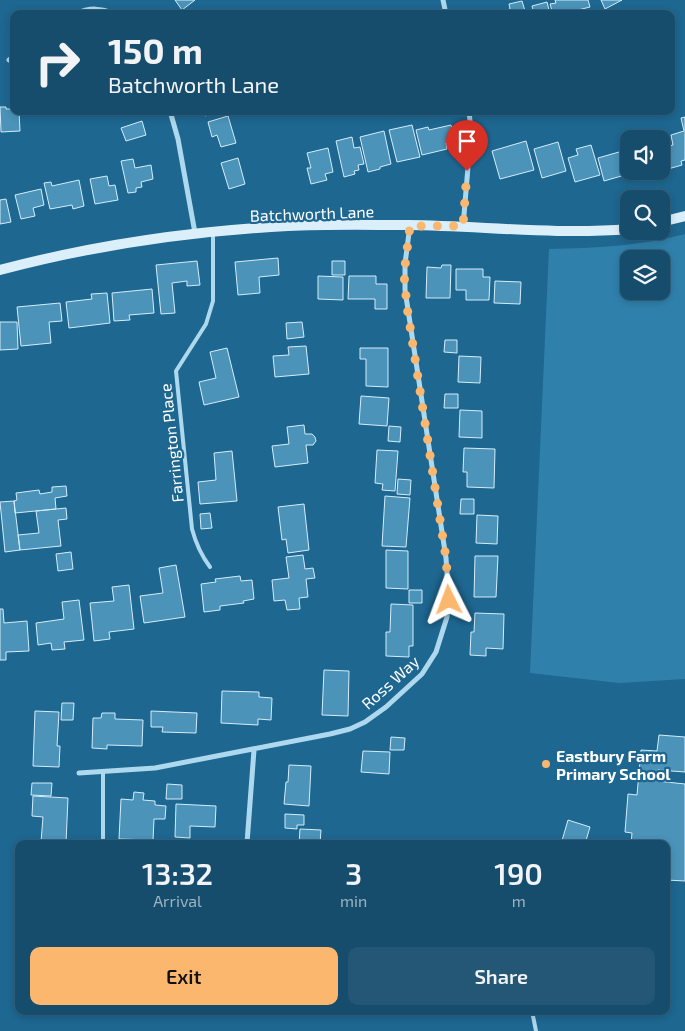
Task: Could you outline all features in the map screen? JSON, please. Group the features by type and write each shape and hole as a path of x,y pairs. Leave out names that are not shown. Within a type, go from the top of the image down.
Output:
{"street":[{"path":"87,10 92,8 105,10"},
{"path":"171,115 178,139 195,234"},
{"path":"463,226 471,131 469,115"},
{"path":"670,220 685,216"},
{"name":"Batchworth Lane","path":"0,270 76,252 123,244 213,232 289,226 463,226 549,232 620,230"},
{"name":"Ross Way","path":"79,773 156,768 254,750 350,729 365,722 386,707 422,674 436,652 447,617 449,600 446,558 405,290 405,264 410,226"},
{"path":"248,840 254,750"}],"lane":[{"name":"Farrington Place","path":"210,567 196,544 192,529 176,371 206,324 213,301 213,232"},
{"path":"103,772 103,840"},
{"path":"533,1015 536,1031"}],"shaded area":[{"path":"685,234 685,679 619,683 530,673 549,249 618,246 670,240 670,238"}],"building":[{"path":"175,0 195,0 182,10"},
{"path":"555,0 588,0 590,7 578,10 552,10 550,4 556,3"},
{"path":"601,0 622,0 605,9"},
{"path":"522,1 525,10 506,10 510,9 509,4"},
{"path":"547,2 549,10 533,10 532,6"},
{"path":"0,107 6,107 6,109 10,109 10,115 19,115 20,131 1,132"},
{"path":"228,116 236,143 221,147 217,135 212,137 208,122"},
{"path":"685,117 685,160 681,161 682,165 670,168 670,146 673,145 671,135 684,131 681,118"},
{"path":"142,121 146,135 126,141 121,128"},
{"path":"412,125 420,157 397,162 389,130"},
{"path":"451,125 455,141 446,143 447,149 422,155 416,130 428,127 429,130"},
{"path":"384,131 391,164 368,172 360,137"},
{"path":"352,137 354,148 360,147 364,164 358,165 359,170 354,171 355,174 344,177 336,141"},
{"path":"526,141 534,170 500,179 492,151"},
{"path":"558,142 566,171 542,178 534,149"},
{"path":"591,145 600,175 575,182 568,158 578,155 576,149"},
{"path":"328,148 333,172 325,174 327,180 311,184 307,168 311,168 307,153"},
{"path":"620,152 620,176 604,181 598,158"},
{"path":"238,158 245,184 229,189 221,163"},
{"path":"133,159 135,168 151,165 153,179 141,182 142,187 136,188 136,192 128,193 121,161"},
{"path":"107,176 109,186 115,185 118,200 95,204 90,179"},
{"path":"79,180 84,206 73,209 72,205 50,209 44,183 51,182 52,186"},
{"path":"41,189 44,205 33,208 35,216 21,219 15,195"},
{"path":"6,199 11,222 0,224 0,200"},
{"path":"278,258 279,275 259,277 260,293 238,295 235,262"},
{"path":"197,261 200,285 187,286 187,281 172,283 175,313 161,314 156,265"},
{"path":"332,261 345,261 345,275 332,275"},
{"path":"442,265 451,265 450,298 426,298 427,267 441,268"},
{"path":"456,269 483,269 483,277 490,277 489,300 466,300 466,290 456,290"},
{"path":"318,276 343,277 343,300 318,299"},
{"path":"349,276 376,276 376,284 387,284 387,309 375,309 375,299 348,299"},
{"path":"495,281 521,282 520,304 494,303"},
{"path":"152,289 154,313 129,315 130,320 114,321 112,293"},
{"path":"107,293 110,323 69,328 66,302 92,299 91,294"},
{"path":"60,303 62,321 49,322 51,343 21,346 17,307"},
{"path":"0,322 17,322 18,349 0,350"},
{"path":"302,322 304,337 287,339 286,323"},
{"path":"445,340 457,340 457,353 444,352"},
{"path":"306,346 309,374 275,377 273,356 289,355 288,347"},
{"path":"227,348 239,397 204,405 199,382 216,378 210,352"},
{"path":"360,348 388,348 388,387 366,386 366,359 360,359"},
{"path":"459,356 481,357 480,383 458,382"},
{"path":"445,394 458,394 458,408 444,408"},
{"path":"361,396 389,398 387,426 359,424"},
{"path":"460,410 482,411 482,438 459,437"},
{"path":"304,425 305,434 312,434 316,441 313,445 306,445 308,463 275,467 272,446 289,444 287,427"},
{"path":"389,426 401,427 400,442 388,441"},
{"path":"464,448 495,449 494,488 467,487 467,472 463,472"},
{"path":"377,450 398,451 395,491 382,490 383,484 375,483"},
{"path":"232,451 237,501 200,504 198,482 216,480 214,453"},
{"path":"398,479 411,480 410,495 397,494"},
{"path":"66,486 67,496 55,498 56,509 15,513 14,501 17,500 16,493 39,490 40,494 52,492 52,487"},
{"path":"385,496 410,498 406,547 382,546"},
{"path":"461,499 474,499 474,514 460,514"},
{"path":"14,501 20,550 5,552 0,502"},
{"path":"304,504 309,550 288,553 286,539 282,540 278,507"},
{"path":"66,508 67,519 58,520 61,546 20,550 18,535 39,533 36,511"},
{"path":"210,513 212,528 201,529 200,514"},
{"path":"477,515 498,516 497,544 476,543"},
{"path":"386,550 408,551 408,589 386,588"},
{"path":"71,552 73,569 58,571 56,554"},
{"path":"303,555 305,569 313,568 315,578 306,579 308,597 299,598 300,609 287,610 285,600 274,601 272,580 289,578 286,557"},
{"path":"475,556 498,556 496,597 474,597"},
{"path":"176,565 185,617 144,623 140,596 163,593 159,568"},
{"path":"240,576 241,581 252,580 254,599 243,601 244,603 220,606 220,610 204,612 201,584 216,582 215,579"},
{"path":"129,585 134,629 109,632 110,639 94,641 90,603 114,601 112,587"},
{"path":"409,590 422,590 422,603 409,603"},
{"path":"79,600 84,640 64,642 65,649 52,650 51,643 38,645 36,623 64,619 62,602"},
{"path":"391,604 413,605 413,646 409,646 409,657 386,656 386,632 390,632"},
{"path":"0,609 3,609 4,623 27,621 29,651 6,652 6,660 0,660"},
{"path":"475,613 504,614 503,649 486,648 486,656 470,655 471,632 474,632"},
{"path":"324,670 349,671 348,716 322,715"},
{"path":"222,691 259,692 259,697 272,698 271,720 258,719 258,725 221,723"},
{"path":"62,703 74,703 73,720 61,720"},
{"path":"35,711 59,712 57,746 60,746 59,767 33,766"},
{"path":"151,711 197,713 196,733 162,732 163,727 151,727"},
{"path":"102,713 115,713 115,719 143,720 142,746 107,745 107,749 92,748 93,718 101,718"},
{"path":"659,735 685,737 685,772 658,770 657,781 685,784 685,881 670,880 670,840 631,840 632,833 625,832 628,794 637,795 641,750 657,751"},
{"path":"391,737 405,738 404,750 390,750"},
{"path":"363,751 390,752 389,774 361,772"},
{"path":"289,765 311,766 309,806 284,804"},
{"path":"32,783 52,783 51,796 31,795"},
{"path":"167,784 182,785 182,799 166,799"},
{"path":"134,792 144,793 143,800 155,801 155,805 166,806 165,819 154,819 153,840 119,839 121,799 133,800"},
{"path":"33,796 68,798 66,840 41,840 43,817 32,816"},
{"path":"176,804 216,806 215,827 190,826 190,838 175,837"},
{"path":"285,814 304,815 304,825 297,825 297,829 285,828"},
{"path":"568,820 590,827 586,840 562,840"},
{"path":"300,829 321,830 320,840 299,840"}],"place":[{"name":"Eastbury Farm Primary School","path":"546,764"}],"route":[{"path":"449,600 446,558 407,307 404,274 410,226 463,226 467,171"}]}
